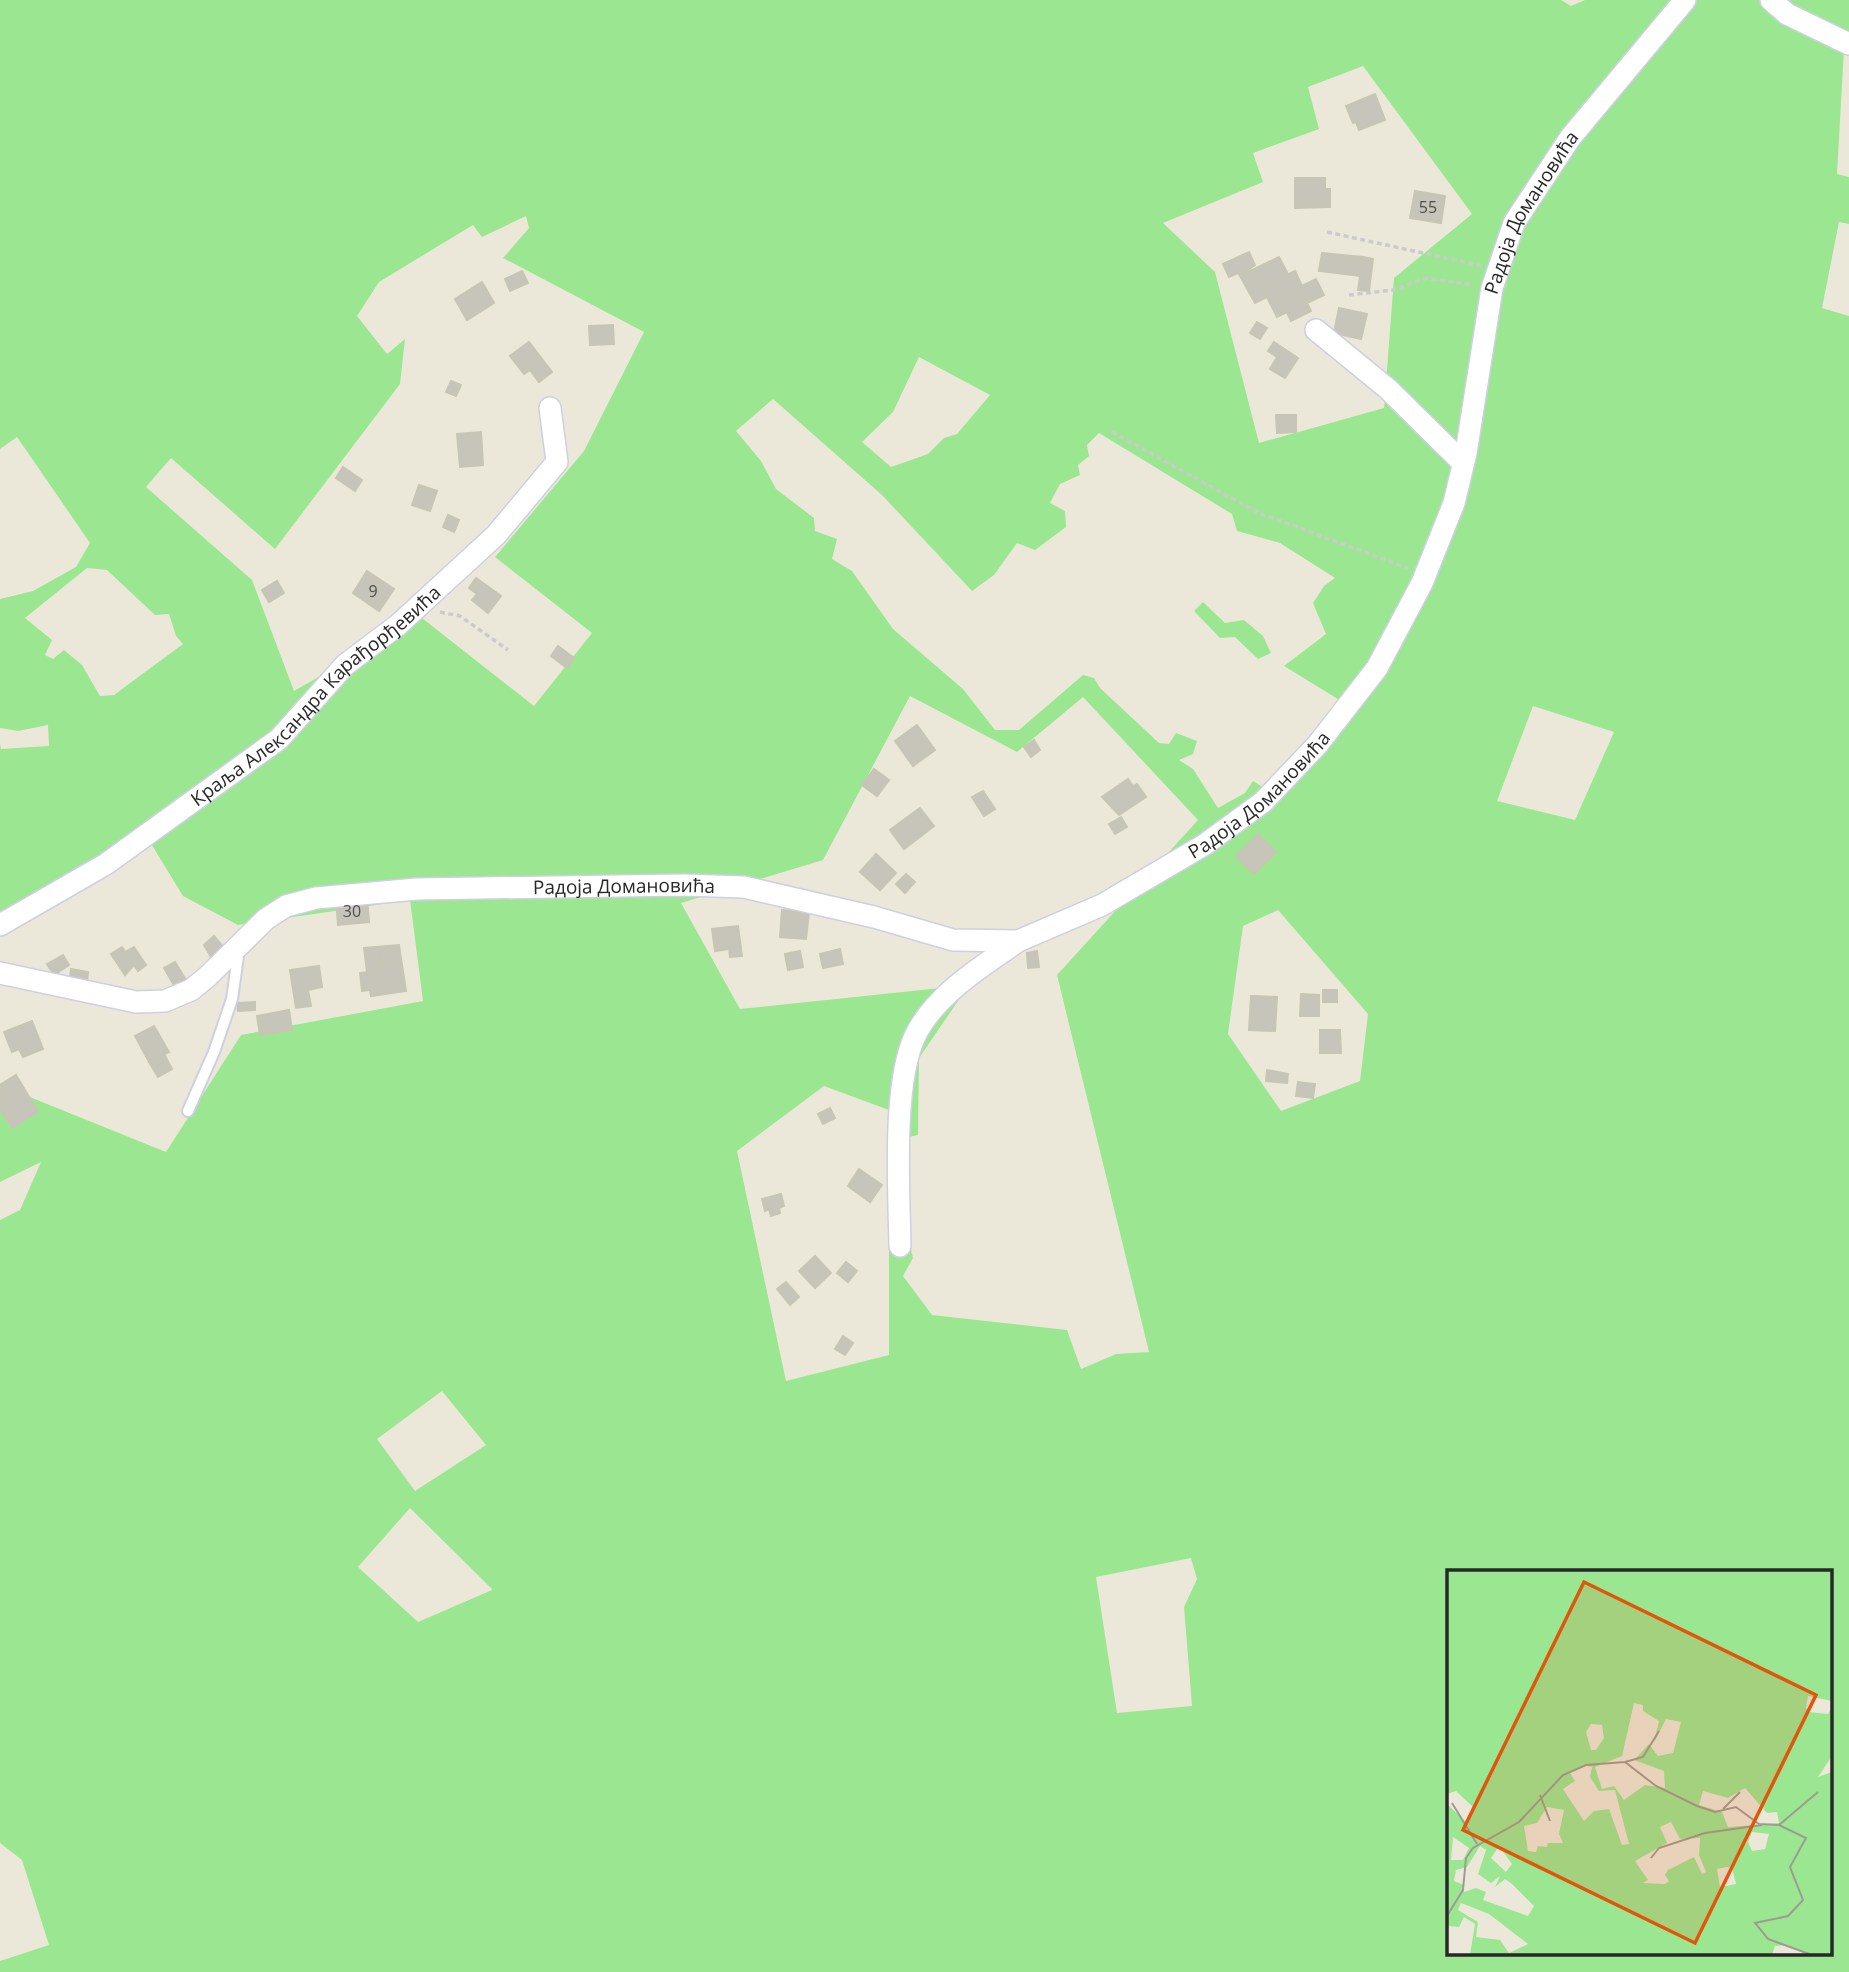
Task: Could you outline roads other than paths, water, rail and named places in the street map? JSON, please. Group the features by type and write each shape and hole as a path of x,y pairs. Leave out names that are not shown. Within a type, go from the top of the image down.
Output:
{"street":[{"name":"Радоја Домановића","path":"900,1246 904,1068 916,1033 940,1001 1018,941 1102,905 1204,845 1263,802 1318,744 1377,668 1427,571 1454,503 1495,279 1514,223 1570,138 1685,0"},
{"path":"1771,0 1787,13 1849,44"},
{"path":"1316,330 1388,389 1463,463"},
{"name":"Краља Александра Карађорђевића","path":"0,925 106,864 174,812 244,767 279,739 355,656 417,607 496,535 557,462 550,408"},
{"name":"Радоја Домановића","path":"0,973 136,1002 164,1001 191,990 266,919 286,906 316,898 417,889 683,884 744,887 874,917 953,940 1018,941"}],"lane":[{"path":"188,1111 214,1052 232,999 239,946"}]}
